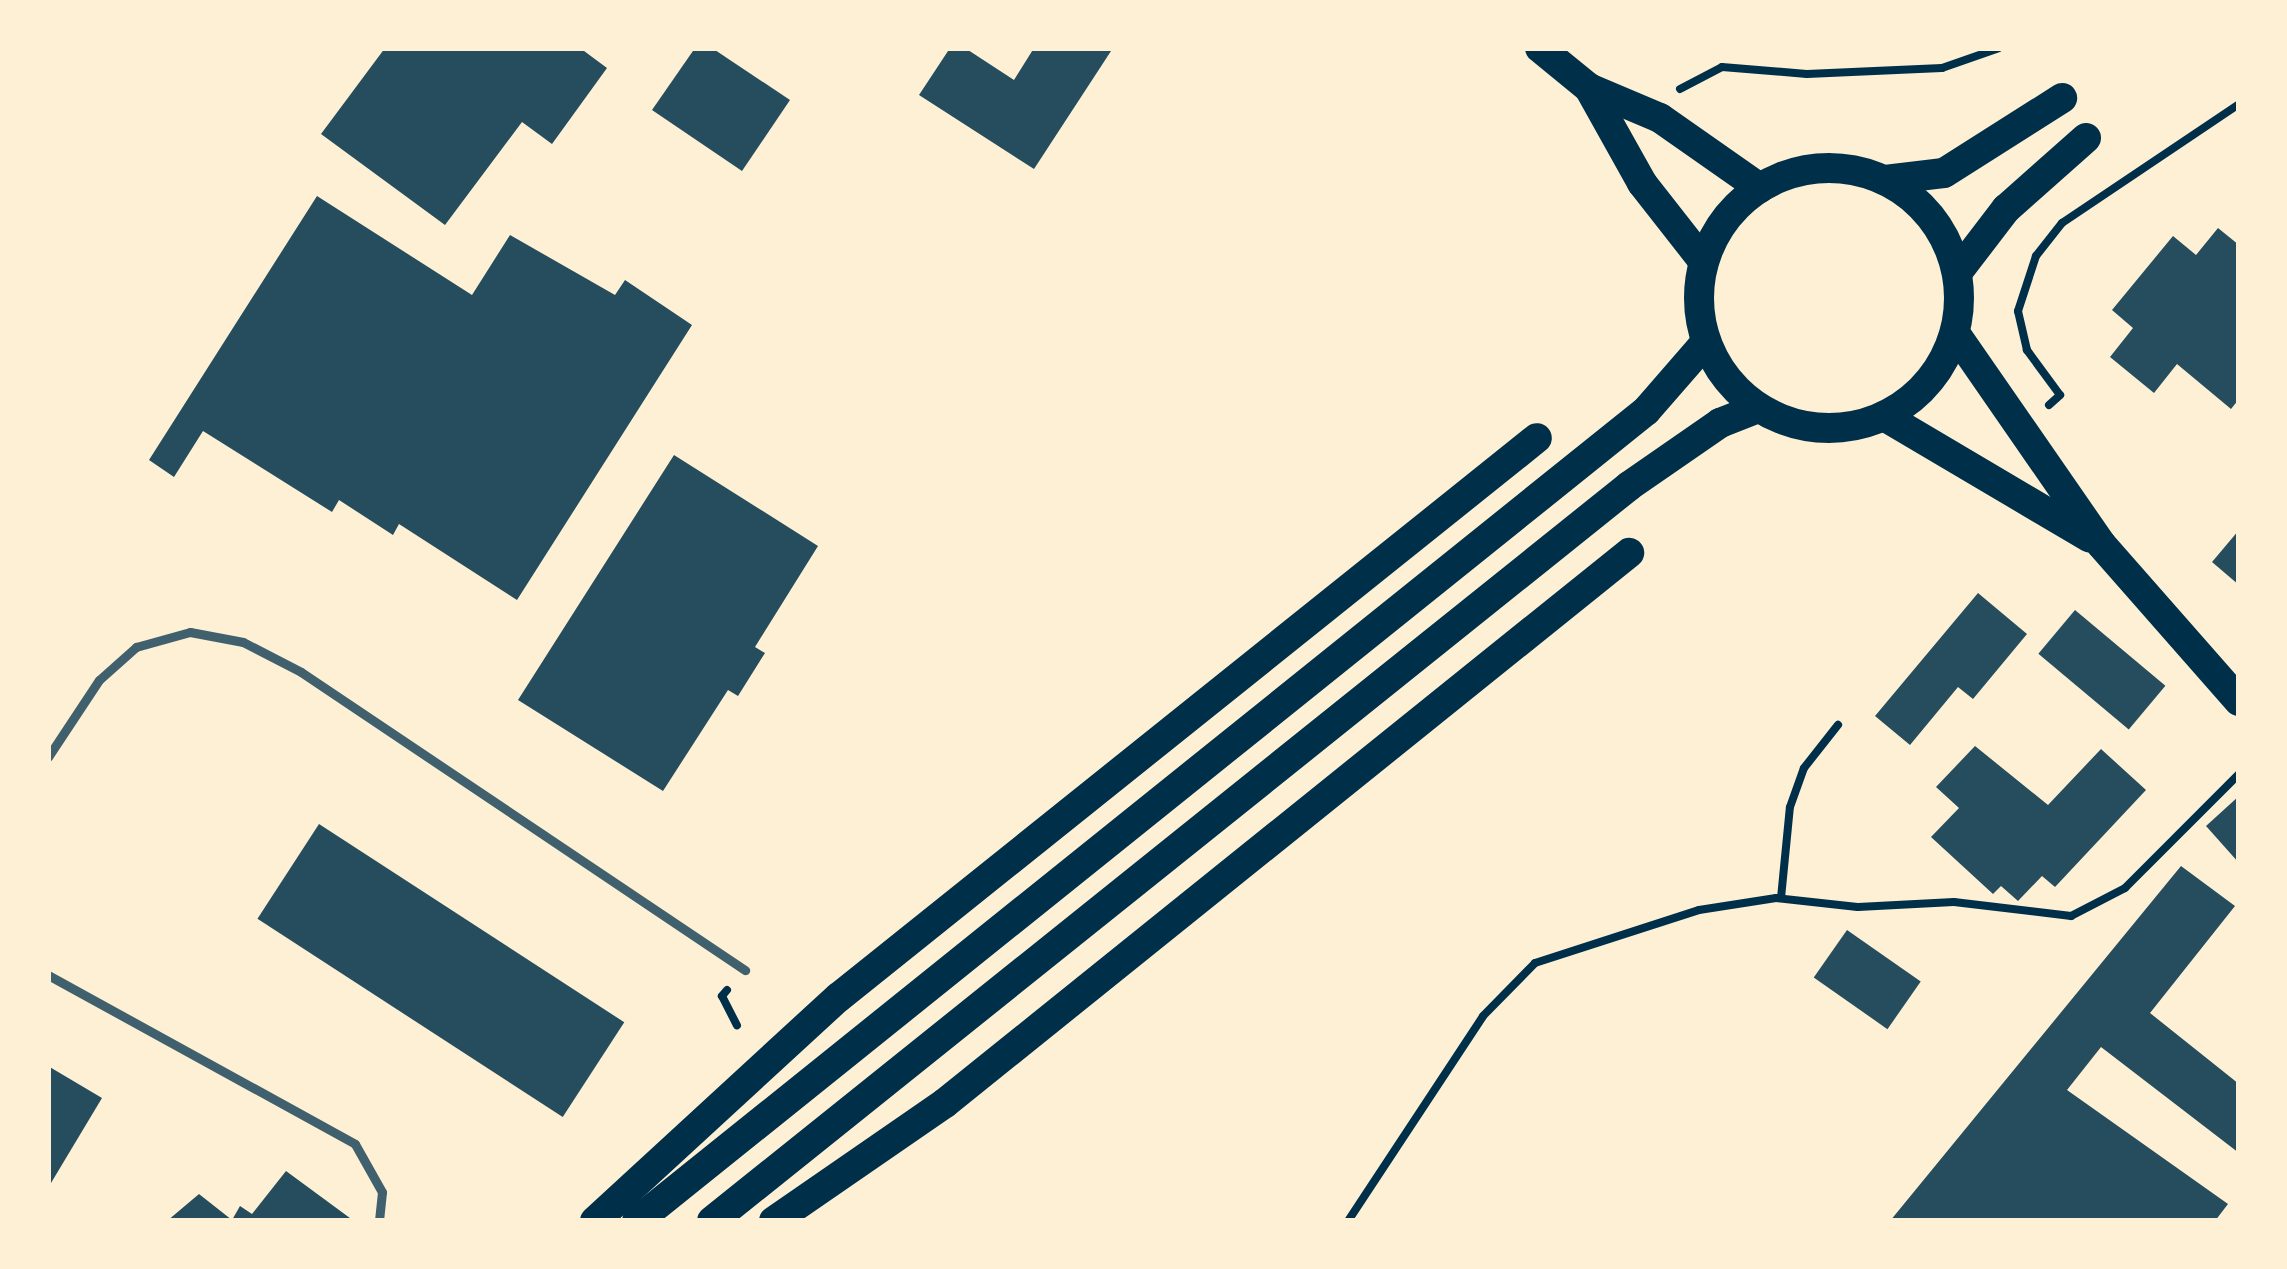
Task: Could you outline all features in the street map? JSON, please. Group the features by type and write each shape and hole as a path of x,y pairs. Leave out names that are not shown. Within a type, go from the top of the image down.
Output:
{"main road":[{"path":"1540,48 1589,88 1660,118 1760,188"},
{"path":"1589,88 1642,183 1704,262"},
{"path":"1885,180 1921,205 1958,273 1955,333 1928,384 1884,416 1820,428 1758,408 1726,377 1706,342 1704,262 1726,220 1760,188 1825,168 1885,180 1944,173 2062,98"},
{"path":"1958,273 2006,209 2086,138"},
{"path":"1955,333 2101,544 2239,701"},
{"path":"637,1221 1646,411 1706,342"},
{"path":"712,1221 1629,485 1720,423 1758,408"},
{"path":"1884,416 2101,544"},
{"path":"595,1221 839,997 1538,438"},
{"path":"774,1221 945,1103 1629,553"}],"lane":[{"path":"48,758 99,680 136,646 190,632 243,642 301,672 745,970"},
{"path":"48,975 355,1144 382,1192 380,1221"}],"path":[{"path":"1674,98 1722,68 1808,74 1942,68 2000,48"},
{"path":"2050,405 2060,395 2026,350 2018,311 2036,256 2062,223 2239,104"},
{"path":"1781,898 1790,807 1804,768 1838,725"},
{"path":"1348,1221 1483,1016 1535,963 1699,910 1781,898 1858,907 1954,902 2071,916 2126,888 2239,774"}],"building":[{"path":"385,48 580,48 607,68 552,144 522,122 445,225 321,134"},
{"path":"695,48 712,48 790,100 742,171 652,110"},
{"path":"950,48 965,48 1014,80 1034,48 1113,48 1034,169 919,95"},
{"path":"317,196 472,295 510,235 615,295 625,280 692,325 517,600 399,524 393,535 339,500 332,512 203,431 174,477 149,460"},
{"path":"2218,228 2239,245 2239,399 2231,409 2177,364 2154,393 2110,357 2133,328 2112,310 2173,236 2196,255"},
{"path":"674,455 818,546 755,647 765,653 738,696 728,690 663,791 518,700"},
{"path":"2239,530 2239,585 2212,562"},
{"path":"1978,593 2027,634 1973,699 1958,687 1910,745 1875,716"},
{"path":"2075,610 2165,686 2129,730 2038,654"},
{"path":"1975,746 2048,805 2101,749 2146,790 2055,887 2042,876 2018,901 2001,886 1993,894 1931,837 1959,808 1936,787"},
{"path":"2239,796 2239,863 2206,826"},
{"path":"319,824 624,1022 563,1117 257,919"},
{"path":"2181,866 2235,906 2150,1013 2239,1084 2239,1153 2101,1047 2067,1090 2228,1204 2215,1221 1890,1221"},
{"path":"1847,930 1921,982 1887,1029 1814,978"},
{"path":"48,1066 102,1098 48,1188"},
{"path":"286,1171 354,1221 167,1221 199,1194 232,1220 240,1206 252,1214"}]}
